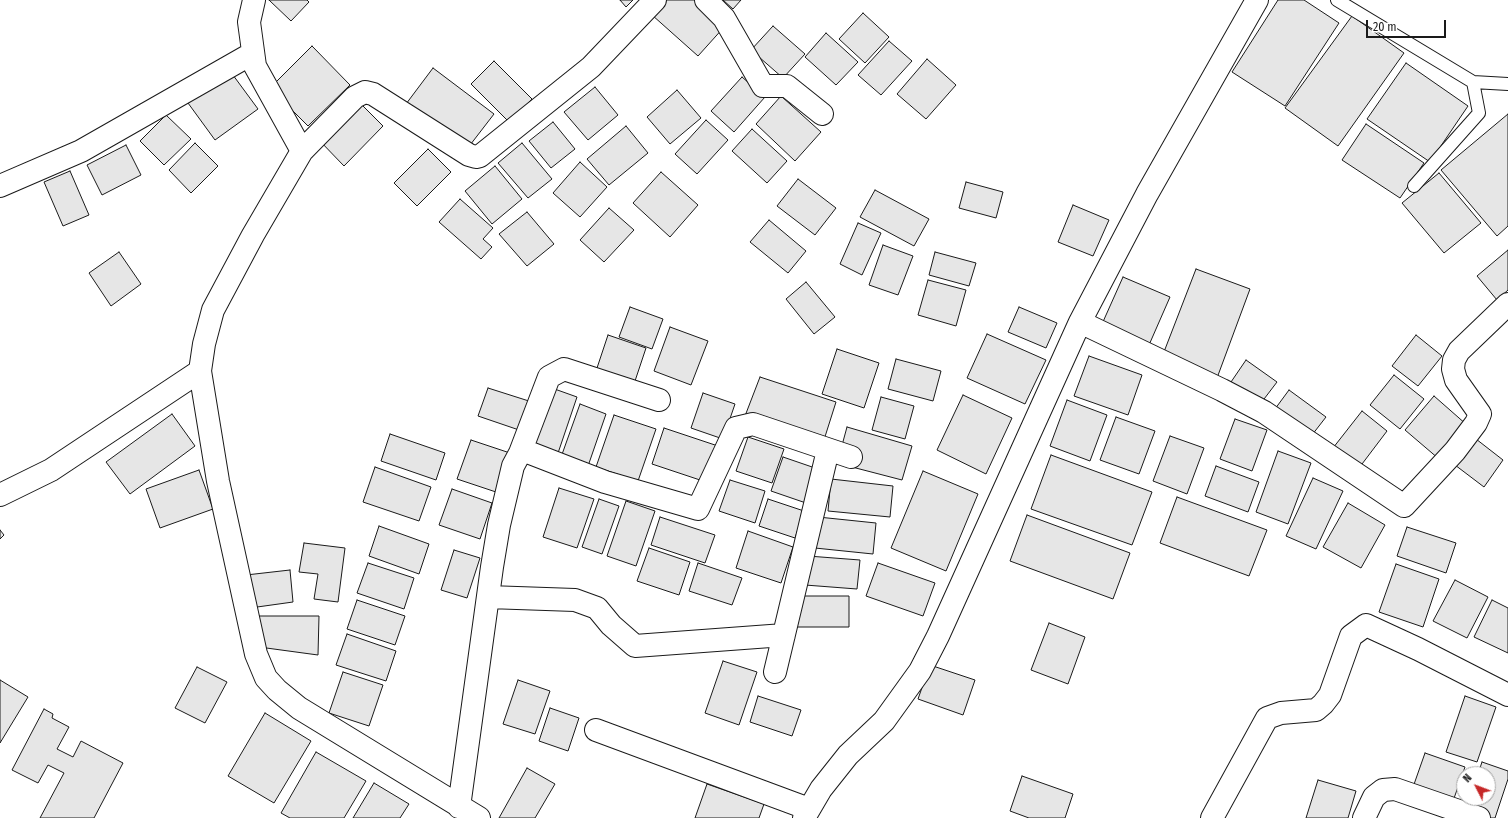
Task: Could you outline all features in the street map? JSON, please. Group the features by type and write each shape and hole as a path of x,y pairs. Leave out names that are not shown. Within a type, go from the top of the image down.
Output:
{"street":[{"path":"254,0 249,22 255,66 302,151"},
{"path":"479,818 299,708 277,690 266,678 256,654 218,481 200,371 204,344 213,310 253,235 302,151 355,97 365,92 373,94 469,155 476,157 480,156 591,67 655,0"},
{"path":"706,0 724,18 763,86 787,86 822,114"},
{"path":"596,730 806,814 821,789 848,755 884,720 920,671 938,636 1080,322 1147,194 1257,0"},
{"path":"0,186 80,151 253,53"},
{"path":"1080,322 1222,390 1264,412 1404,506 1465,439 1476,423 1480,414 1456,380 1453,369 1454,360 1459,351 1508,304"},
{"path":"459,807 499,525 513,466 520,453 549,376 564,369 659,400"},
{"path":"0,495 51,470 200,371"},
{"path":"520,453 526,451 605,482 698,509 736,428 753,424 851,457"},
{"path":"775,672 828,450"},
{"path":"488,597 575,600 597,608 611,625 635,646 784,635"},
{"path":"1212,818 1267,718 1281,713 1316,710 1323,704 1330,694 1351,636 1366,625 1418,649 1508,695"},
{"path":"1364,818 1374,797 1383,790 1395,789 1479,818"}],"lane":[{"path":"1337,0 1473,82 1508,84"},
{"path":"1414,186 1479,113 1473,82"}],"building":[{"path":"269,0 307,0 309,2 291,21"},
{"path":"620,0 633,0 626,7"},
{"path":"666,0 696,0 725,26 698,56 652,15"},
{"path":"723,0 741,0 733,9"},
{"path":"1278,0 1304,0 1339,23 1285,106 1232,72"},
{"path":"863,13 889,37 865,63 839,39"},
{"path":"1352,16 1404,53 1338,146 1285,108"},
{"path":"773,26 805,54 783,78 751,50"},
{"path":"826,33 858,62 836,85 805,57"},
{"path":"889,41 912,61 881,95 858,75"},
{"path":"312,46 350,85 308,126 270,88"},
{"path":"927,59 956,85 926,119 897,94"},
{"path":"494,61 532,99 509,122 471,84"},
{"path":"1406,63 1468,106 1430,162 1367,119"},
{"path":"433,68 494,114 467,149 406,104"},
{"path":"230,71 258,109 215,140 188,103"},
{"path":"742,77 765,97 734,132 711,111"},
{"path":"595,87 618,115 588,140 564,112"},
{"path":"677,90 701,118 670,144 647,117"},
{"path":"781,96 821,132 795,161 756,124"},
{"path":"357,100 383,126 344,166 318,139"},
{"path":"1508,114 1508,226 1497,236 1441,170"},
{"path":"166,115 191,139 164,165 140,141"},
{"path":"706,120 728,140 697,174 675,154"},
{"path":"553,122 575,149 551,168 529,141"},
{"path":"1366,124 1424,163 1400,198 1342,160"},
{"path":"626,126 648,153 609,185 587,159"},
{"path":"752,129 787,161 767,183 732,151"},
{"path":"195,143 218,166 191,193 169,170"},
{"path":"522,143 552,179 528,198 498,163"},
{"path":"126,145 141,175 102,195 87,165"},
{"path":"428,149 451,172 417,206 394,183"},
{"path":"580,162 607,187 580,217 553,193"},
{"path":"495,166 522,199 492,224 465,191"},
{"path":"70,171 89,215 63,226 44,182"},
{"path":"661,172 698,205 670,237 633,203"},
{"path":"1439,173 1481,223 1444,253 1402,203"},
{"path":"798,179 836,208 815,235 777,206"},
{"path":"966,182 1003,192 996,218 959,208"},
{"path":"875,190 929,219 914,246 860,217"},
{"path":"460,199 493,228 483,239 492,247 481,259 439,222"},
{"path":"1073,205 1109,220 1093,256 1058,242"},
{"path":"609,208 634,230 604,262 580,240"},
{"path":"527,212 554,244 527,266 499,234"},
{"path":"769,220 806,251 788,273 750,242"},
{"path":"858,223 881,233 862,275 840,264"},
{"path":"883,245 913,256 898,295 869,285"},
{"path":"1508,250 1508,290 1497,300 1477,276"},
{"path":"119,252 141,284 111,306 89,273"},
{"path":"935,252 976,263 969,286 929,275"},
{"path":"1196,269 1250,289 1217,378 1162,357"},
{"path":"1123,277 1170,297 1149,345 1102,324"},
{"path":"928,280 966,290 956,326 918,315"},
{"path":"806,282 835,317 814,334 786,299"},
{"path":"630,307 663,319 652,349 619,337"},
{"path":"1019,307 1057,323 1046,348 1008,332"},
{"path":"670,327 708,341 691,385 654,371"},
{"path":"987,334 1046,360 1025,404 967,378"},
{"path":"608,335 646,348 632,390 594,377"},
{"path":"1416,335 1442,356 1418,386 1392,366"},
{"path":"837,349 879,363 864,408 822,394"},
{"path":"1089,356 1142,375 1128,415 1074,396"},
{"path":"896,359 941,371 933,401 888,389"},
{"path":"1246,360 1277,382 1261,403 1231,382"},
{"path":"1394,375 1424,399 1400,429 1370,405"},
{"path":"760,377 836,402 823,443 745,416"},
{"path":"549,387 577,397 556,459 527,449"},
{"path":"488,388 532,402 522,431 478,416"},
{"path":"1289,390 1326,417 1312,435 1275,409"},
{"path":"703,393 735,404 723,439 691,428"},
{"path":"963,395 1012,418 986,474 937,450"},
{"path":"1434,396 1467,425 1439,459 1405,430"},
{"path":"881,397 914,406 905,439 872,430"},
{"path":"1067,400 1107,415 1090,461 1050,446"},
{"path":"580,404 606,414 587,469 560,460"},
{"path":"1362,411 1387,431 1359,468 1333,448"},
{"path":"172,414 195,446 130,494 106,462"},
{"path":"614,415 656,429 638,481 596,467"},
{"path":"1116,417 1155,431 1139,474 1100,460"},
{"path":"1235,419 1267,430 1252,471 1220,459"},
{"path":"847,427 912,446 902,480 852,467 841,449"},
{"path":"664,428 718,446 706,482 652,464"},
{"path":"390,434 445,453 436,480 381,461"},
{"path":"1170,436 1204,448 1187,494 1153,481"},
{"path":"748,437 784,449 772,483 736,471"},
{"path":"1476,439 1503,460 1484,487 1455,465"},
{"path":"471,440 513,454 499,493 457,479"},
{"path":"1278,451 1311,463 1288,524 1256,512"},
{"path":"1051,455 1152,492 1132,545 1031,509"},
{"path":"783,457 818,469 806,503 771,491"},
{"path":"1216,466 1259,482 1248,512 1205,496"},
{"path":"375,467 431,487 419,521 363,502"},
{"path":"199,470 213,509 160,528 146,489"},
{"path":"923,471 978,494 946,571 891,548"},
{"path":"1313,478 1343,491 1316,549 1286,536"},
{"path":"831,479 893,486 890,517 828,511"},
{"path":"730,480 765,491 755,523 719,511"},
{"path":"559,488 594,499 577,548 543,537"},
{"path":"452,489 492,503 480,539 439,525"},
{"path":"1177,497 1267,530 1249,576 1160,543"},
{"path":"599,499 619,506 602,554 582,547"},
{"path":"768,499 804,511 795,538 759,526"},
{"path":"626,501 655,511 636,566 607,556"},
{"path":"1348,503 1385,525 1361,568 1323,547"},
{"path":"1027,515 1130,553 1113,599 1010,561"},
{"path":"660,517 715,535 705,563 651,545"},
{"path":"818,517 876,523 873,554 815,548"},
{"path":"379,526 429,544 419,574 369,556"},
{"path":"1407,527 1456,543 1446,573 1397,556"},
{"path":"0,530 4,535 0,539"},
{"path":"748,531 793,547 781,583 736,568"},
{"path":"304,543 345,548 338,602 314,599 318,574 299,572"},
{"path":"649,548 690,562 679,595 637,581"},
{"path":"454,550 480,558 467,598 441,590"},
{"path":"808,556 860,560 857,589 805,585"},
{"path":"368,563 414,578 404,609 357,593"},
{"path":"698,563 742,578 732,605 689,591"},
{"path":"878,563 935,583 923,616 866,596"},
{"path":"1396,564 1439,579 1423,627 1379,612"},
{"path":"290,570 293,602 250,608 246,575"},
{"path":"1455,580 1488,597 1467,638 1433,621"},
{"path":"794,596 849,596 849,627 794,627"},
{"path":"357,600 405,616 395,645 347,629"},
{"path":"1492,600 1508,608 1508,653 1474,637"},
{"path":"256,616 319,616 318,655 259,647"},
{"path":"1049,623 1085,637 1068,684 1031,670"},
{"path":"347,634 396,651 386,681 336,665"},
{"path":"723,661 757,672 739,725 705,713"},
{"path":"930,665 975,680 963,715 918,699"},
{"path":"197,667 227,682 205,723 175,708"},
{"path":"343,672 383,685 369,726 329,713"},
{"path":"0,680 28,697 0,743"},
{"path":"518,680 550,691 535,734 503,724"},
{"path":"758,696 801,710 792,736 750,722"},
{"path":"1465,696 1496,707 1477,762 1446,752"},
{"path":"550,708 579,718 568,751 539,741"},
{"path":"44,709 53,714 52,718 69,727 57,749 73,757 81,741 123,763 94,818 40,818 64,773 48,765 38,783 12,770"},
{"path":"265,713 311,741 274,803 228,776"},
{"path":"316,752 366,781 344,818 290,818 281,813"},
{"path":"1425,753 1462,766 1456,766 1456,793 1452,804 1412,790"},
{"path":"1482,762 1494,766 1481,766"},
{"path":"1496,767 1508,771 1508,779 1495,818 1489,818 1466,810 1467,806 1496,806"},
{"path":"527,768 555,784 535,818 499,818"},
{"path":"1022,776 1073,794 1065,818 1029,818 1010,811"},
{"path":"1318,780 1356,791 1348,818 1306,818"},
{"path":"374,783 409,804 400,818 353,818"},
{"path":"707,784 764,804 759,818 695,818"}]}
